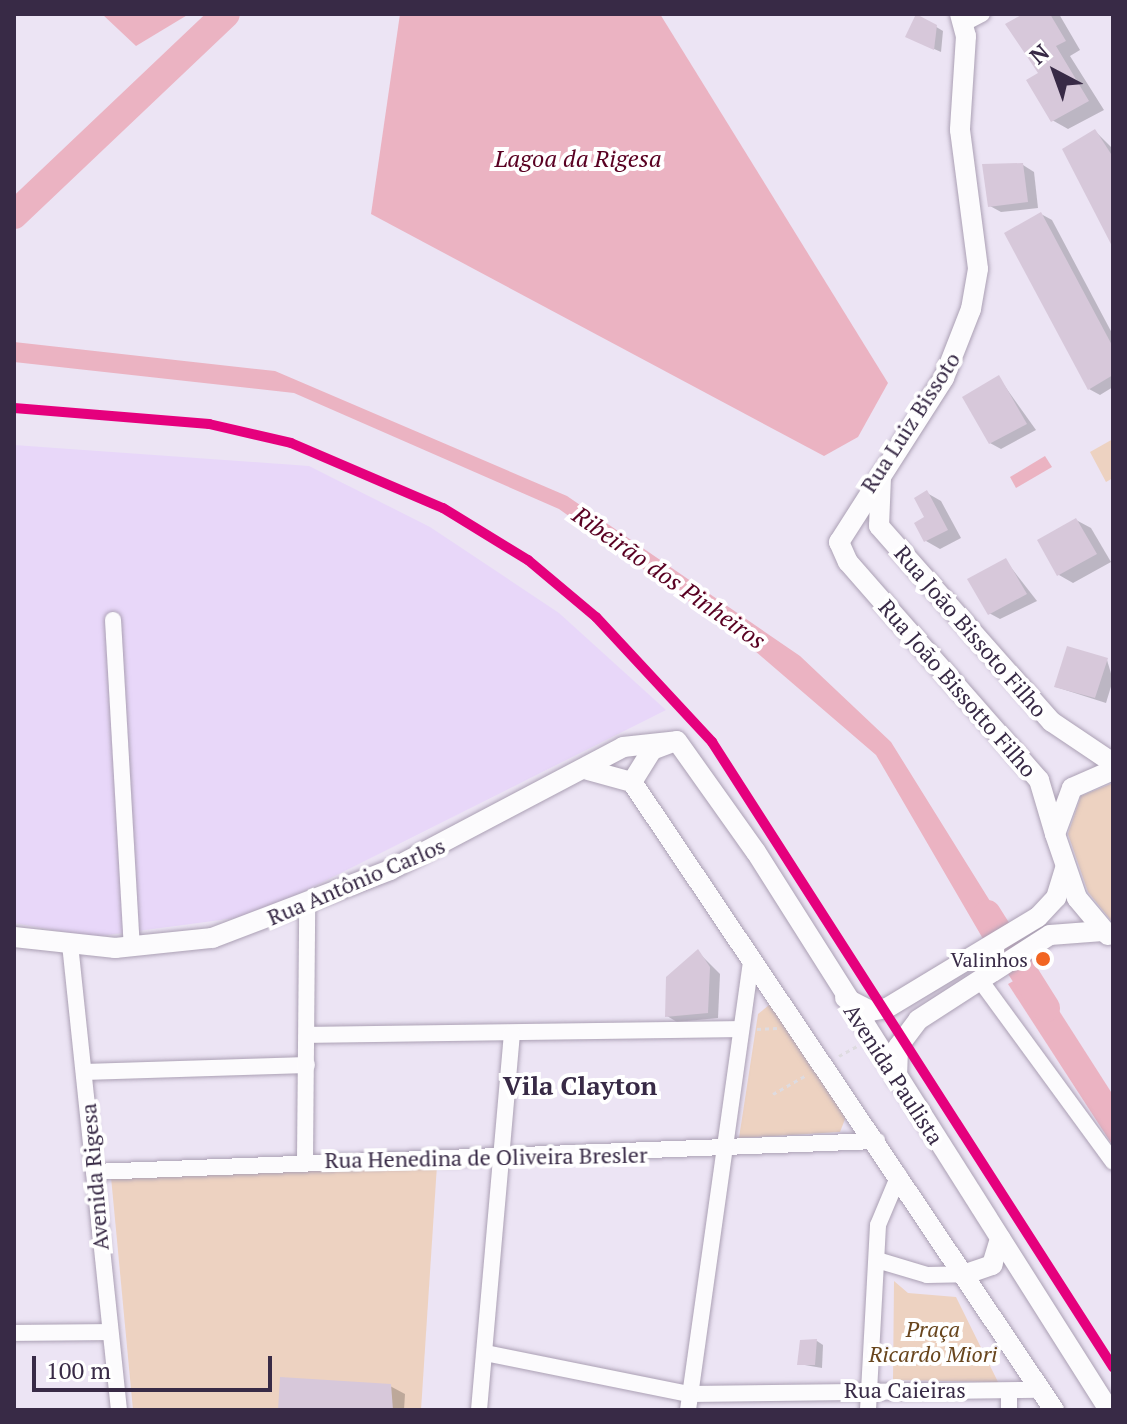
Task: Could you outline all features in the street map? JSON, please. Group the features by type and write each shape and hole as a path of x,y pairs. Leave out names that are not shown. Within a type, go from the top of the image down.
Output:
{"main road":[{"name":"Rua Luiz Bissoto","path":"841,552 848,519 958,352 976,282 960,130 969,17"},
{"name":"Rua João Bissoto Filho","path":"882,469 879,526 1052,722 1113,763"},
{"path":"841,552 862,528 879,526"},
{"name":"Rua João Bissotto Filho","path":"841,552 1039,780 1055,834"},
{"name":"Rua Antônio Carlos","path":"14,937 132,947 212,938 307,907 588,770 640,740 677,741"},
{"path":"632,782 652,750 677,741"},
{"name":"Avenida Paulista","path":"677,741 691,752 844,998 1109,1410"},
{"path":"588,770 632,782 751,964 802,1028 1054,1410"},
{"path":"1108,935 1065,868 1055,834 1072,788 1113,770"},
{"path":"844,998 871,1011 887,1008 1038,917 1056,898 1065,868"},
{"path":"897,1078 903,1034 983,978 1050,935 1108,935"},
{"path":"966,1274 992,1265 1000,1238"}],"street":[{"path":"113,620 132,947"},
{"path":"305,1160 309,1035 307,907"},
{"name":"Avenida Rigesa","path":"70,944 108,1332 119,1410"},
{"path":"689,1402 737,1029 751,964"},
{"path":"983,978 1113,1162"},
{"path":"309,1035 737,1029"},
{"path":"479,1410 498,1161 512,1033"},
{"path":"84,1072 307,1065"},
{"name":"Rua Henedina de Oliveira Bresler","path":"94,1172 305,1160 498,1161 877,1141"},
{"path":"868,1410 878,1225 899,1175"},
{"path":"877,1260 927,1275 966,1274"},
{"path":"14,1333 108,1332"},
{"name":"Rua Caieiras","path":"485,1353 689,1402 870,1388 1041,1390"},
{"path":"1009,1391 1009,1410"}],"path":[{"path":"737,1029 802,1028"}],"shaded area":[{"path":"14,445 309,466 430,527 559,613 666,710 257,915 93,937 14,923"}],"green space":[{"path":"1113,439 1113,478 1106,482 1090,452"},
{"path":"1113,783 1113,923 1088,892 1068,834 1081,796"},
{"path":"774,1001 847,1114 840,1132 739,1138 758,1014"},
{"path":"437,1165 421,1410 133,1410 111,1177"},
{"name":"Praça Ricardo Miori","path":"894,1281 908,1293 956,1297 998,1382 893,1380"}],"water":[{"path":"102,14 189,14 136,46"},
{"name":"Lagoa da Rigesa","path":"400,14 660,14 888,383 858,437 824,456 371,214"},
{"path":"14,342 275,371 567,496 800,656 891,742 1008,930 986,944 876,755 740,638 559,509 294,393 14,362"},
{"path":"1045,456 1052,467 1016,488 1010,477"},
{"path":"1033,970 1113,1095 1113,1146 1008,984"}],"building":[{"path":"916,14 937,25 934,50 905,37"},
{"path":"1023,14 1050,14 1066,41 1056,46 1089,101 1051,122 1026,80 1038,73 1005,24"},
{"path":"1095,129 1113,157 1113,248 1062,149"},
{"path":"1023,163 1028,202 988,207 982,164"},
{"path":"1041,212 1113,347 1113,375 1088,390 1004,233"},
{"path":"999,375 1027,424 989,444 962,397"},
{"path":"927,490 948,530 924,542 914,523 924,517 914,498"},
{"path":"1076,518 1097,554 1057,576 1037,540"},
{"path":"1006,558 1027,594 988,615 967,579"},
{"path":"1067,646 1108,658 1095,698 1054,687"},
{"path":"698,949 710,967 708,1013 665,1017 666,977"},
{"path":"817,1339 815,1365 797,1365 800,1340"},
{"path":"280,1377 391,1384 393,1410 278,1410"}],"waterway":[{"path":"14,215 226,14"},
{"name":"Ribeirão dos Pinheiros","path":"987,914 1046,1008"}],"transit line":[{"path":"14,408 209,424 291,443 443,508 528,560 596,617 712,742 1113,1367"}],"place":[{"name":"Valinhos","path":"1043,959"}],"district":[{"name":"Vila Clayton","path":"580,1086"}]}
